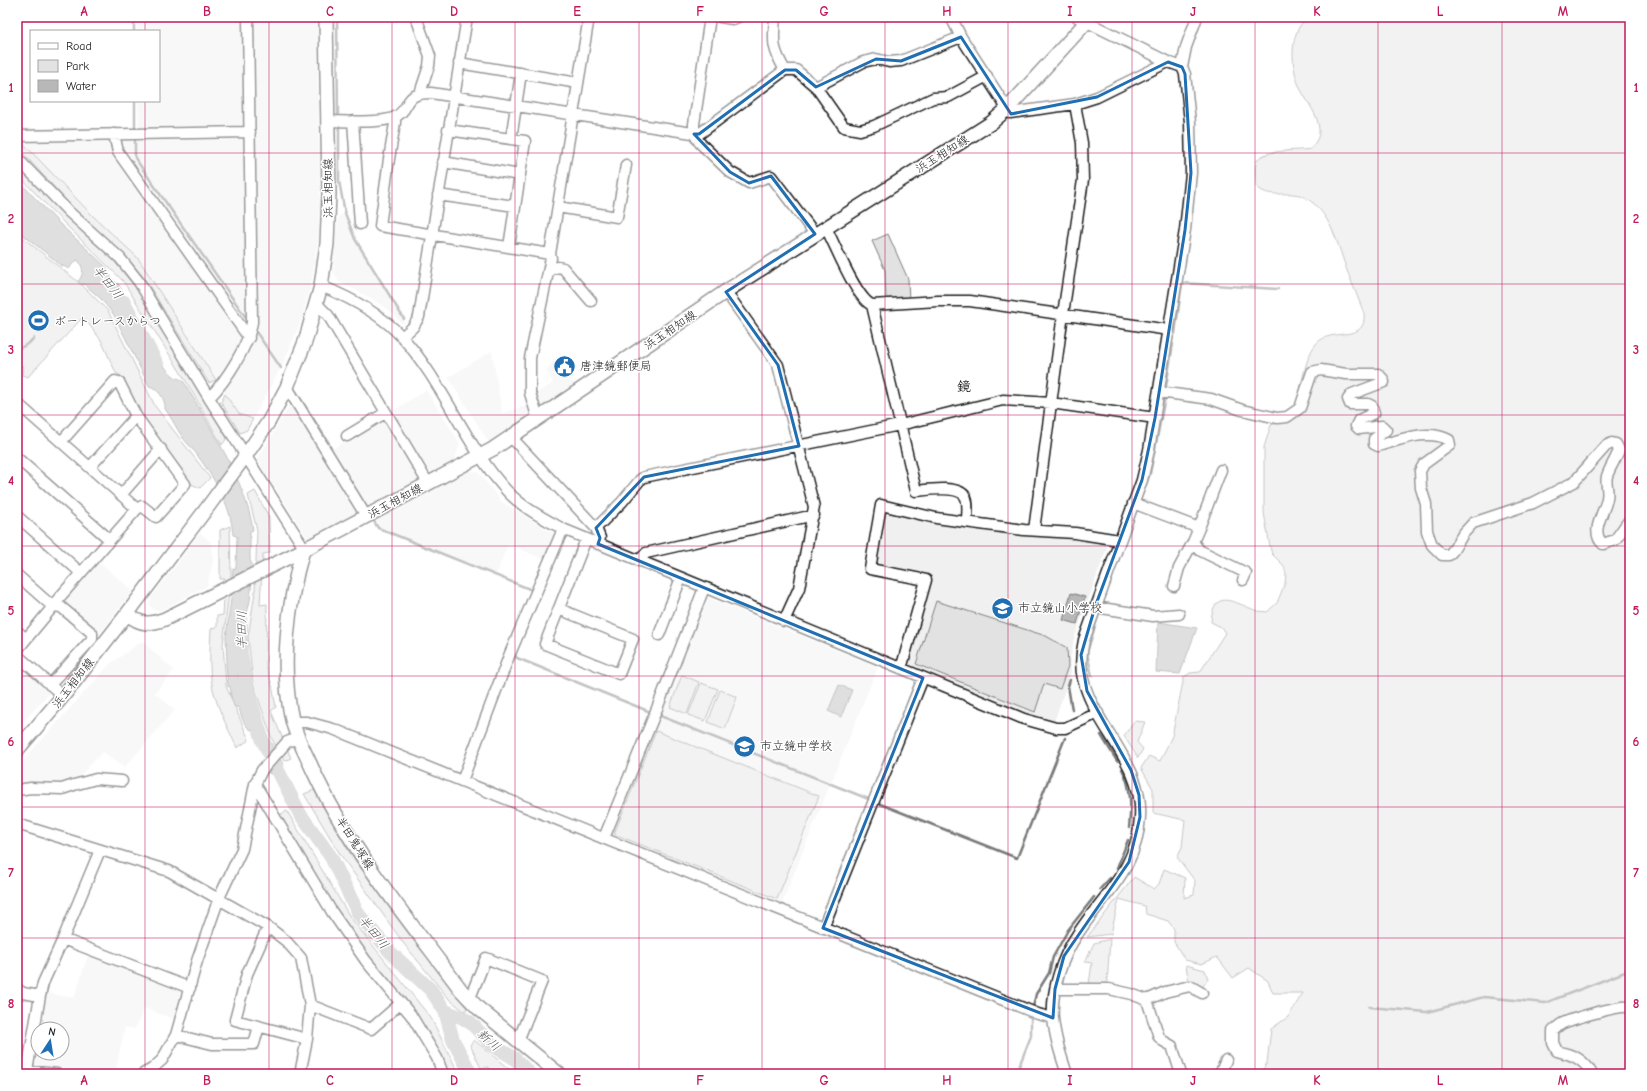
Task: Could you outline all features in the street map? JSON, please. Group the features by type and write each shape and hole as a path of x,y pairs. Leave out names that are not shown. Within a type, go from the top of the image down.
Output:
{"main road":[{"name":"浜玉相知線","path":"17,750 63,696 127,614 243,458 269,421 305,342 317,304 327,244 326,17"},
{"name":"浜玉相知線","path":"127,614 136,621 149,624 156,622 212,596 303,550 480,456 511,437 726,292 991,123 1007,109 1085,19"},
{"name":"半田鬼塚線","path":"303,550 292,597 286,672 287,694 292,722 292,740 359,854 468,998 478,1008 559,1074"}],"street":[{"path":"209,398 220,387 251,329 248,17"},
{"path":"416,17 430,56 429,66 420,93"},
{"path":"402,337 413,327 419,317 466,17"},
{"path":"538,419 530,394 530,358 550,270 552,258 550,254 589,17"},
{"path":"710,17 694,134 700,143 730,172 748,183 771,176 820,231 859,293 867,303 872,305 938,301 970,301 1169,330"},
{"path":"720,17 738,17"},
{"path":"775,17 773,38 776,54 785,70"},
{"path":"951,17 961,37 1007,109 1013,114 1075,104 1097,98 1168,62"},
{"path":"1067,1074 1059,1051 1053,1018 1055,989 1064,956 1077,934 1121,877 1129,862 1138,831 1140,817 1139,795 1131,770 1087,691 1081,668 1084,640 1144,472 1155,418 1185,230 1190,174 1190,122 1185,74 1182,67 1186,47 1197,17"},
{"path":"1085,19 1168,62 1182,67"},
{"path":"816,87 863,62 876,59 889,62 902,62 961,37"},
{"path":"459,63 578,83"},
{"path":"327,121 373,121 394,118 400,114 412,96 420,93 454,96 699,134 785,70 796,70 816,87 844,127 860,130 874,126 933,98 948,97 987,76"},
{"path":"511,139 521,74"},
{"path":"1034,530 1063,314 1083,180 1082,144 1075,104"},
{"path":"394,118 395,123 380,226 550,254"},
{"path":"354,121 360,224"},
{"path":"448,130 525,141 509,247"},
{"path":"17,136 250,132"},
{"path":"114,134 118,152 251,329"},
{"path":"17,158 68,212 120,258 134,276 209,398 243,458 302,543 303,550"},
{"path":"443,162 520,175"},
{"path":"558,207 617,217 626,164"},
{"path":"438,195 515,206"},
{"path":"550,270 558,267 563,268 591,301"},
{"path":"321,286 344,295 366,308 386,322 402,337 426,368 480,456 509,493 525,507 562,529 1024,719 1056,728 1065,728 1098,713"},
{"path":"726,292 778,365 814,507 814,515 799,588 784,621"},
{"path":"317,304 328,315 428,483"},
{"path":"872,305 916,491 939,489 960,492 965,495 966,499 967,521"},
{"path":"1159,392 1211,400 1242,410 1277,418 1287,417 1300,408 1312,372 1321,370 1346,374 1378,374 1384,378 1384,382 1352,394 1348,399 1350,404 1368,404 1372,406 1374,413 1359,420 1356,426 1359,429 1382,426 1386,430 1374,439 1374,444 1378,446 1412,437 1434,434 1449,440 1450,446 1424,464 1420,471 1421,488 1426,504 1427,530 1432,545 1442,555 1449,555 1463,534 1473,523 1533,503 1574,482 1606,446 1612,443 1616,444 1619,450 1606,483 1608,496 1599,521 1597,532 1599,540 1603,544 1615,540 1630,520"},
{"path":"17,650 52,606 137,510 142,506 156,516 185,484 136,416 119,382 115,381 61,442"},
{"path":"286,386 366,516"},
{"path":"596,528 644,477 900,425 1003,400 1051,403 1155,418"},
{"path":"17,402 137,510"},
{"path":"347,436 385,412"},
{"path":"90,467 136,416"},
{"path":"511,437 596,528 600,538 598,544"},
{"path":"121,495 161,450"},
{"path":"17,458 110,540"},
{"path":"1174,586 1179,568 1199,528 1221,470"},
{"path":"1133,503 1199,528"},
{"path":"900,668 926,580 870,569 880,505 936,518 967,521 1002,527 1075,533 1119,540"},
{"path":"639,561 646,553 814,515"},
{"path":"17,516 81,573"},
{"path":"462,781 509,656 562,529"},
{"path":"559,609 634,639 619,674 545,644 586,540"},
{"path":"1193,542 1199,550 1246,572 1243,580"},
{"path":"17,575 52,606 61,607 92,634 92,639 50,685"},
{"path":"659,635 681,578"},
{"path":"604,838 655,714 704,588"},
{"path":"1095,607 1153,616 1179,614"},
{"path":"17,631 26,639"},
{"path":"17,655 63,696"},
{"path":"823,928 923,678"},
{"path":"292,722 307,722 333,729 823,928 1038,1014 1053,1018"},
{"path":"143,1074 152,1069 162,1060 176,1035 219,898 242,849 255,784 262,770 292,740"},
{"path":"17,790 31,788 62,789 96,779 122,781"},
{"path":"255,784 332,912 366,961 411,1015 437,1058 443,1074"},
{"path":"17,824 169,871 268,927 286,941 301,958 310,1005 307,1039 300,1074"},
{"path":"57,1074 20,1071 43,983 100,850"},
{"path":"268,927 247,974 235,1020 307,1039"},
{"path":"63,939 190,988"},
{"path":"468,998 472,993 486,958 542,981 518,1041"},
{"path":"1055,989 1109,989 1126,992 1147,1000 1165,992 1190,986 1202,993"},
{"path":"17,989 23,993 40,996"},
{"path":"1147,1000 1159,1037 1162,1041 1172,1046 1181,1074"},
{"path":"310,1005 371,1029 401,1003"},
{"path":"1592,1074 1587,1065 1572,1055 1557,1051 1553,1043 1553,1031 1561,1024 1611,1009 1625,1006 1630,1008"},
{"path":"176,1035 212,1044 254,1044 259,1026"},
{"path":"1220,1074 1226,1060"}],"highlighted area":[{"path":"961,37 1011,114 1097,97 1168,62 1182,67 1185,74 1191,173 1185,230 1155,418 1142,480 1095,607 1081,655 1087,691 1131,770 1139,795 1140,817 1129,862 1064,956 1055,989 1053,1018 823,928 923,678 598,544 600,538 596,528 644,477 799,446 778,365 726,292 815,234 771,176 749,183 730,172 694,134 699,134 785,70 796,70 816,87 876,59 901,61"}],"shaded area":[{"path":"137,17 317,17 320,206 318,241 311,285 302,318 284,362 253,419 239,414 138,258 93,216 17,137 17,128 139,127 138,102 160,102 160,30 137,30"},
{"path":"344,214 356,243 405,322 402,324 392,313 371,298 339,282 333,271 338,216"},
{"path":"492,351 502,413 534,403 533,395 553,383 546,371 554,361 578,387 493,443 489,443 448,377"},
{"path":"426,390 460,443 454,463 309,541 257,460 298,391 333,449"},
{"path":"465,470 478,472 502,502 556,535 545,560 508,544 496,575 380,528 374,517"},
{"name":"市立鏡山小学校","path":"885,510 944,525 1078,537 1109,542 1074,639 1070,660 1071,672 1054,722 1025,714 906,664 905,662 930,576 873,565 882,513"},
{"path":"200,533 210,541 214,558 207,586 160,611 154,610 149,605 151,598"},
{"path":"97,560 133,591 98,636 60,603"},
{"name":"市立鏡中学校","path":"704,596 878,667 781,906 607,835"},
{"path":"142,641 174,670 155,693 175,710 124,768 103,752 77,779 61,788 17,788 17,767 110,664"},
{"path":"17,662 51,691 17,729"},
{"path":"89,952 186,988 178,1021 144,1008 135,1029 125,1027 115,1074 95,1074 30,1067 31,1061 70,1061 70,1021 38,1021 43,992 74,998"}],"green space":[{"path":"1311,17 1630,17 1630,1074 1260,1074 1267,1063 1271,1029 1288,1017 1303,993 1273,993 1268,981 1249,968 1233,978 1217,957 1202,964 1185,960 1174,942 1174,929 1168,921 1146,914 1145,906 1119,899 1111,934 1087,937 1134,877 1154,889 1159,884 1164,869 1185,878 1184,898 1194,895 1195,881 1177,857 1182,847 1185,820 1153,813 1153,789 1141,768 1149,756 1160,761 1172,736 1184,677 1190,673 1200,672 1225,633 1221,627 1211,622 1216,604 1226,600 1233,601 1256,611 1267,612 1277,603 1285,583 1286,574 1284,566 1272,554 1264,513 1264,447 1271,425 1295,417 1303,376 1309,355 1314,347 1319,341 1326,337 1355,332 1364,322 1364,313 1337,241 1327,219 1320,210 1312,202 1302,196 1296,194 1267,193 1256,186 1255,173 1257,161 1260,157 1273,152 1311,149 1318,137 1319,129 1317,119 1298,83 1295,74 1293,56 1293,46 1298,29 1303,22"},
{"path":"23,143 93,216 138,258 216,380 209,383 145,279 125,255 76,211 20,150"},
{"path":"17,164 65,216 113,260 136,288 227,438 222,445 186,381 123,281 17,174"},
{"path":"17,233 82,285 108,311 155,406 210,478 200,488 189,483 139,414 120,375 116,373 101,340 83,317 28,377 22,375 23,365 17,371"},
{"path":"888,234 908,279 909,300 886,301 885,270 872,241"},
{"path":"225,394 239,414 253,419 247,430 240,433 221,402"},
{"path":"255,491 269,517 270,553 263,554 260,605 267,604 266,666 272,685 276,707 271,711 291,758 284,761 272,739 253,683 248,637 255,592 257,530 248,495"},
{"path":"230,526 231,576 223,644 226,686 249,740 237,748 221,714 215,696 210,666 211,629 217,627 217,616 223,615 225,579 220,579 220,530"},
{"path":"936,601 1046,636 1067,648 1068,666 1060,689 1044,684 1035,712 916,664"},
{"path":"682,675 699,682 687,714 670,707"},
{"path":"701,683 718,689 705,721 688,715"},
{"path":"720,690 737,697 725,729 708,722"},
{"path":"1134,721 1145,722 1137,742 1143,749 1138,758 1124,736"},
{"path":"656,731 819,796 777,899 614,834"},
{"path":"314,790 351,855 454,993 467,1008 465,1012 449,999 404,944 340,854 304,794"},
{"path":"287,811 350,917 431,1018 459,1074 448,1074 442,1057 415,1015 336,914 279,815"},
{"path":"1110,939 1107,985 1089,984 1092,963 1085,962 1094,943"},
{"path":"1186,965 1205,970 1208,979 1202,988 1189,984"},
{"path":"474,1040 515,1074 490,1074 488,1067 481,1068 470,1045"}],"water":[{"path":"17,179 60,224 106,267 112,279 119,285 128,303 137,334 143,343 159,357 171,373 184,382 225,453 234,472 249,511 253,530 250,531 250,560 253,567 250,601 238,652 238,678 252,701 260,728 263,730 259,734 269,744 272,743 284,766 275,773 270,774 268,772 268,755 256,738 256,731 249,729 246,726 239,708 234,706 230,693 230,686 228,687 226,637 233,569 236,568 237,536 233,535 232,523 225,501 208,471 182,436 165,409 161,395 149,386 114,315 101,299 84,284 82,285 78,282 82,271 78,260 73,263 69,269 61,265 17,230"},
{"path":"1071,593 1085,597 1077,624 1063,620"},
{"path":"1158,622 1197,628 1180,674 1156,672"},
{"path":"839,685 852,690 841,717 828,711"}],"waterway":[{"path":"134,17 134,30"},
{"path":"337,17 338,117"},
{"path":"135,102 135,131"},
{"path":"339,124 339,181 345,213 355,239 404,319"},
{"path":"135,136 135,158 249,322"},
{"path":"1175,334 1182,283 1278,289"},
{"name":"半田川","path":"124,302 157,364"},
{"path":"254,329 281,368"},
{"path":"17,350 29,343 34,338"},
{"path":"1166,387 1173,344"},
{"path":"296,392 329,443"},
{"path":"1140,500 1150,474 1165,398"},
{"path":"1130,527 1136,510"},
{"path":"372,518 378,528 532,590"},
{"path":"1092,676 1087,653 1099,613"},
{"name":"半田川","path":"241,623 241,653 247,689 263,741 300,814 331,857 359,915 392,954 431,990 445,1011 453,1040 471,1074"},
{"path":"516,653 515,655 517,658 653,713"},
{"path":"1070,680 1068,686 1072,710"},
{"path":"658,715 871,800"},
{"path":"1101,735 1117,761"},
{"path":"875,802 1017,858 1065,738"},
{"path":"1122,769 1128,783 1129,791 1129,828"},
{"path":"1117,868 1128,840"},
{"path":"1100,889 1110,878"},
{"path":"1033,1007 1036,994 1049,973 1053,957 1068,930 1094,897"},
{"path":"1369,1007 1427,1012 1484,997 1545,1003 1630,970"},
{"name":"新川","path":"445,1011 471,1023 492,1045 514,1058 530,1074"},
{"path":"1016,1074 1031,1036 1031,1017"}],"place":[{"name":"ボートレースからつ","path":"38,321"},
{"name":"唐津鏡郵便局","path":"564,366"},
{"name":"市立鏡山小学校","path":"1003,608"},
{"name":"市立鏡中学校","path":"744,746"}],"district":[{"name":"鏡","path":"964,386"}]}
